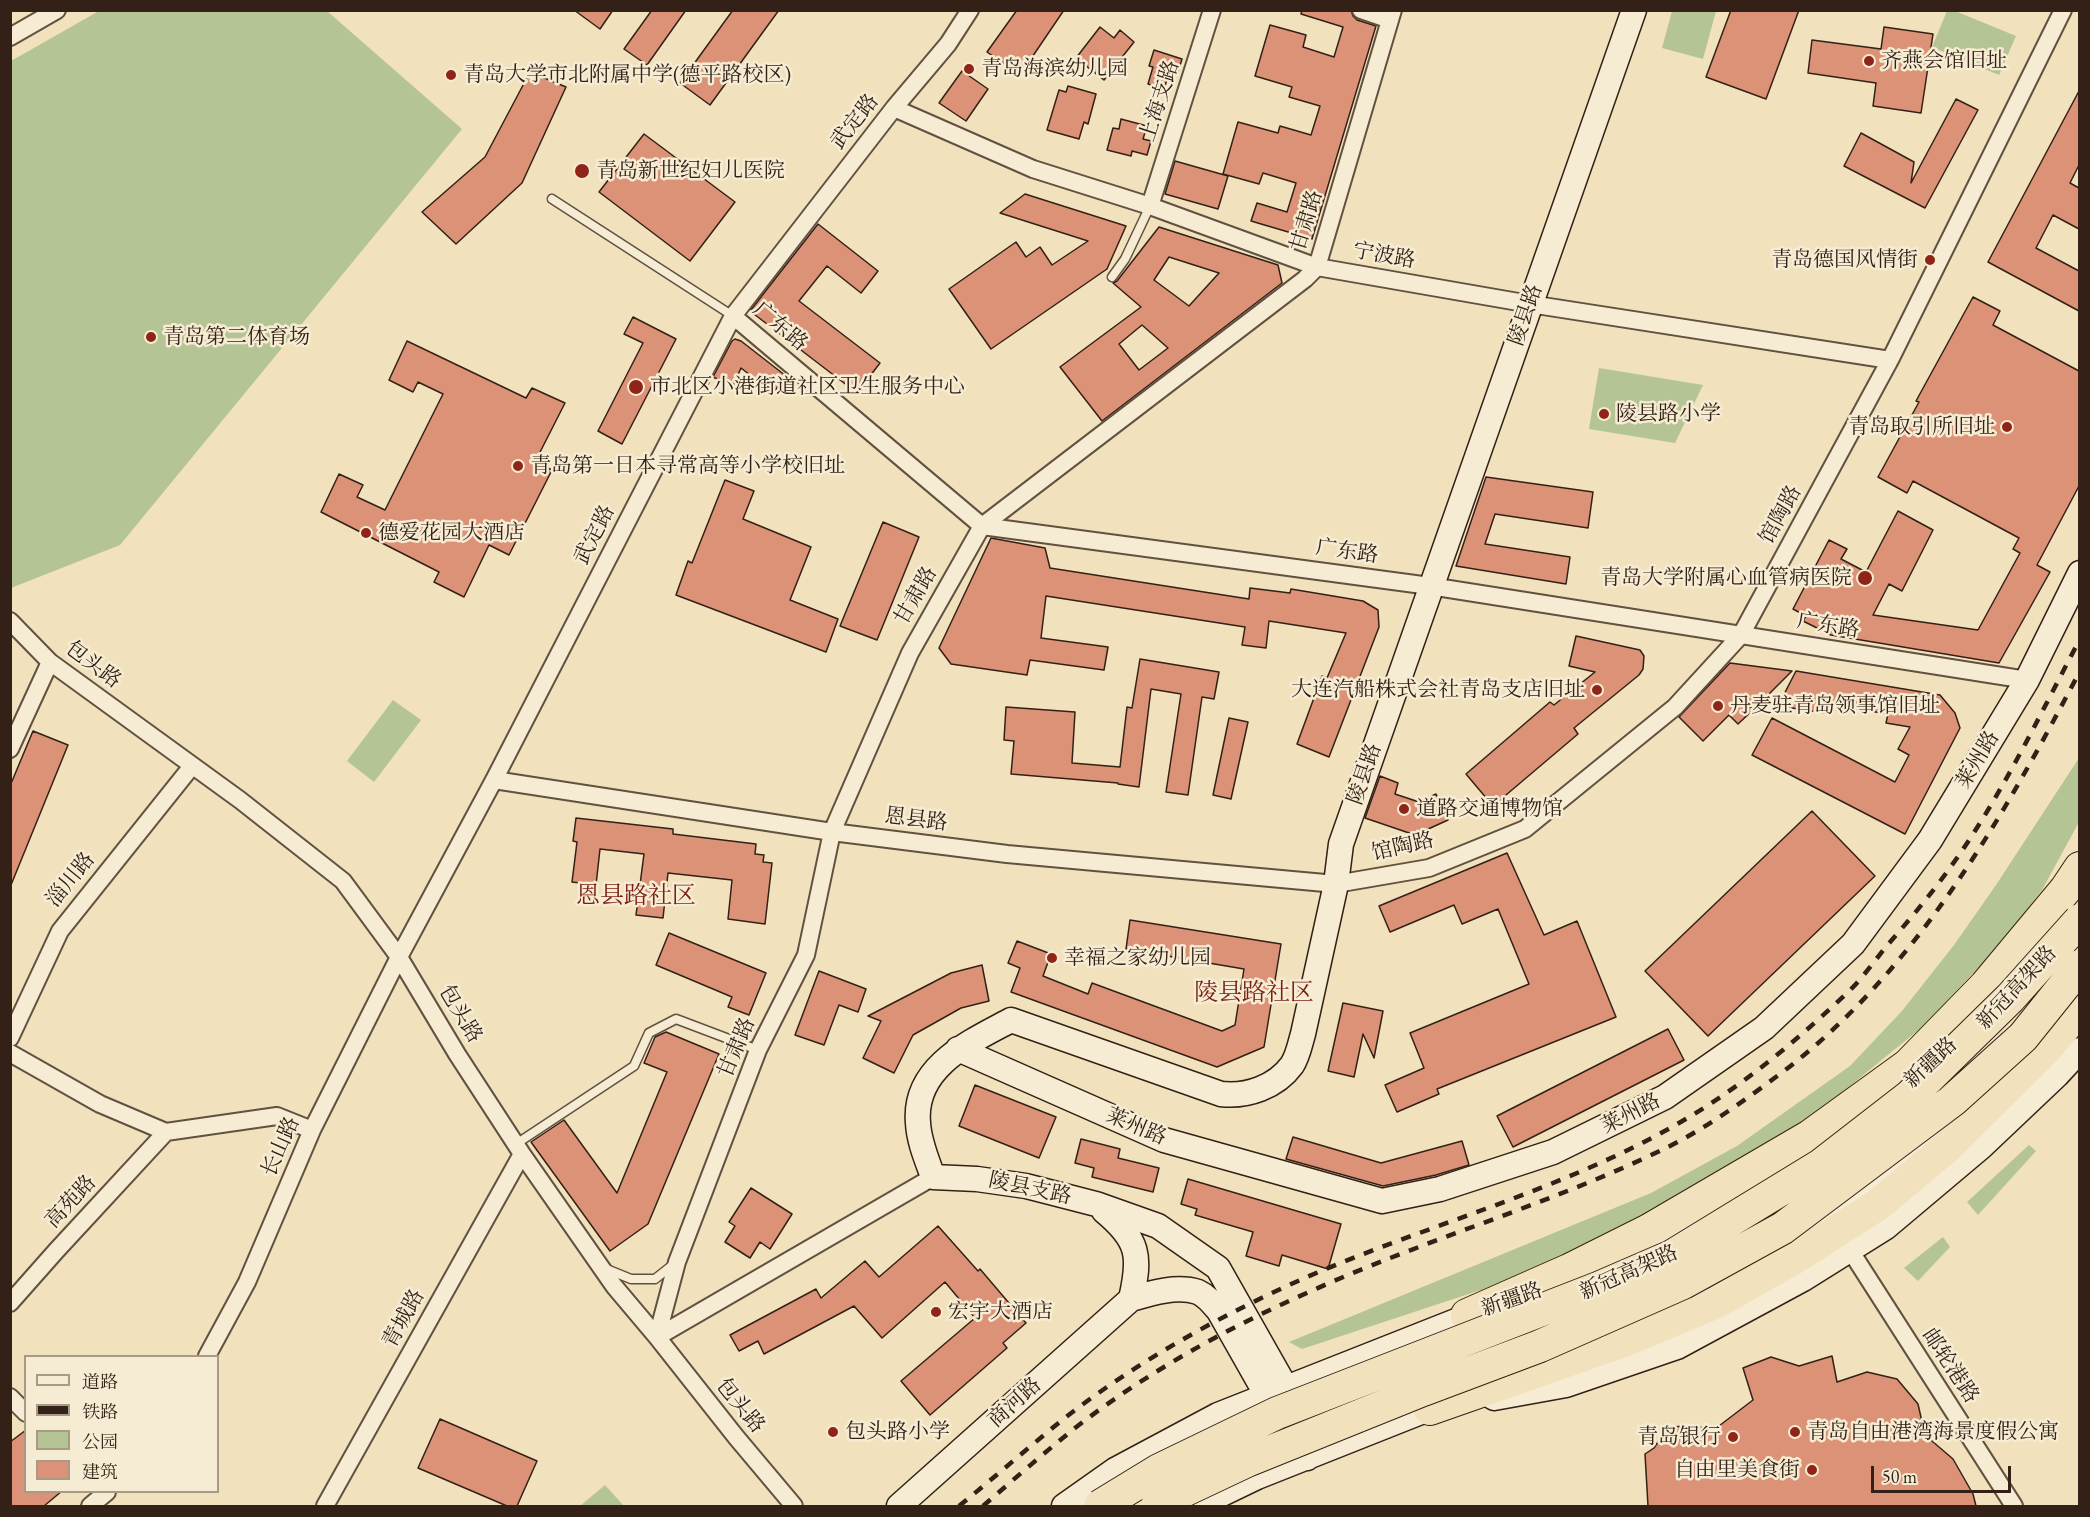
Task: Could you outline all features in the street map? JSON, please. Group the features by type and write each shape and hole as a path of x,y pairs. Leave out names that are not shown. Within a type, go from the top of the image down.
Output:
{"highway":[{"path":"1467,1315 1649,1230 1810,1136 1908,1065 1986,984 2066,889 2079,867"},
{"name":"新冠高架路","path":"1101,1506 1159,1470 1277,1413 1577,1296 1672,1256 1821,1165 1910,1096 2010,998 2079,920"},
{"name":"新冠高架路","path":"1157,1506 1247,1461 1540,1346 1683,1283 1783,1228 1952,1101 2023,1037 2079,966"},
{"path":"1430,1409 1624,1341 1717,1302 1798,1256 1879,1204 1947,1147 2042,1053 2079,1009"}],"street":[{"path":"10,37 57,10"},
{"name":"武定路","path":"399,957 494,780 733,316 894,108 948,44 970,10"},
{"name":"上海支路","path":"1150,206 1212,10"},
{"path":"1361,10 1392,15"},
{"name":"陵县路","path":"933,1177 922,1146 918,1124 919,1104 926,1084 934,1072 958,1049 1011,1020 1221,1094 1237,1096 1253,1092 1279,1078 1292,1065 1298,1053 1336,884 1341,844 1634,10"},
{"name":"馆陶路","path":"1336,884 1428,868 1525,829 1675,707 1741,634 1890,360 2063,10"},
{"name":"甘肃路","path":"657,1337 677,1262 758,1050 806,955 832,832 910,652 982,526 1305,279 1317,267 1392,15"},
{"name":"宁波路","path":"894,108 1033,169 1150,206 1317,267 1530,304 1890,360"},
{"name":"广东路","path":"733,316 982,526 1430,586 2027,680"},
{"name":"莱州路","path":"958,1049 1164,1140 1382,1201 1440,1189 1552,1152 1665,1097 1764,1028 1853,944 1930,840 2027,680 2079,573"},
{"name":"包头路","path":"10,621 50,662 240,801 343,881 399,957 457,1054 519,1149 614,1286 794,1506"},
{"path":"10,749 50,662"},
{"name":"淄川路","path":"10,1038 60,931 192,766"},
{"name":"恩县路","path":"494,780 832,832 1007,854 1336,884"},
{"name":"新疆路","path":"1064,1506 1115,1470 1218,1415 1467,1315 1619,1264 1792,1171 1921,1078 2015,978 2079,895"},
{"name":"长山路","path":"208,1355 247,1282 312,1130 399,957"},
{"path":"1197,1506 1257,1477 1430,1409 1530,1361 1649,1312 1735,1272 1796,1238 1880,1179 1943,1127 2025,1051 2079,991"},
{"path":"1430,1409 1566,1385 1677,1347 1803,1279 1886,1227 1981,1147 2057,1075 2079,1050"},
{"path":"10,1053 100,1104 166,1132 277,1116 312,1130"},
{"name":"高苑路","path":"10,1303 166,1132"},
{"name":"青城路","path":"326,1506 519,1149"},
{"path":"657,1337 933,1177"},
{"name":"陵县支路","path":"933,1177 977,1179 1026,1186 1096,1204 1158,1226 1218,1268 1307,1458"},
{"path":"1096,1204 1126,1231 1134,1247 1138,1264 1131,1299 1157,1291 1198,1292 1219,1311 1276,1392"},
{"name":"邮轮港路","path":"1850,1250 2014,1506"},
{"name":"商河路","path":"899,1506 1131,1299"},
{"path":"10,1397 24,1411"},
{"path":"90,1506 106,1496"}],"lane":[{"path":"552,199 733,316"},
{"path":"1112,276 1125,259 1150,206"},
{"path":"519,1149 634,1066 649,1033 676,1019 758,1050"},
{"path":"601,1267 631,1279 655,1279 677,1262"}],"green space":[{"name":"青岛第二体育场","path":"99,11 327,11 462,129 120,545 11,588 11,61"},
{"path":"1672,11 1716,11 1703,59 1662,48"},
{"path":"1947,11 1955,11 2016,36 1999,75 1932,47"},
{"path":"1599,368 1703,385 1675,443 1589,429"},
{"path":"393,700 421,720 374,782 347,761"},
{"path":"2079,758 2079,822 2042,890 1998,947 1921,1028 1835,1098 1781,1137 1726,1171 1597,1241 1514,1279 1302,1349 1289,1342 1651,1193 1737,1146 1850,1066 1902,1011 1954,945"},
{"path":"2029,1145 2036,1151 1978,1215 1967,1202"},
{"path":"1943,1237 1950,1247 1918,1281 1904,1268"},
{"path":"605,1485 624,1506 580,1506"}],"building":[{"path":"574,10 613,10 600,29"},
{"path":"652,10 686,10 647,65 624,49"},
{"path":"733,10 779,10 710,105 680,83"},
{"path":"1017,10 1064,10 1020,75 987,52"},
{"path":"1302,10 1351,10 1357,20 1376,26 1312,239 1251,221 1257,203 1287,212 1296,183 1263,173 1259,184 1223,174 1238,122 1278,133 1280,126 1311,135 1320,106 1289,97 1292,87 1255,76 1270,25 1306,35 1303,47 1334,57 1343,27 1301,14"},
{"path":"1731,10 1799,10 1766,99 1706,77"},
{"path":"1100,27 1114,38 1120,30 1134,42 1104,80 1076,58"},
{"name":"齐燕会馆旧址","path":"1884,27 1933,34 1921,113 1873,106 1876,83 1808,73 1812,40 1881,49"},
{"path":"1154,50 1182,59 1177,75 1169,73 1164,89 1148,84 1153,67 1149,66"},
{"path":"962,71 988,89 966,121 939,103"},
{"path":"530,72 566,87 522,183 456,244 422,212 485,157"},
{"path":"1068,86 1096,94 1088,124 1084,122 1079,139 1047,130 1059,90 1066,92"},
{"path":"2079,91 2079,165 2070,183 2079,188 2079,229 2053,215 2036,248 2079,271 2079,311 1988,262"},
{"path":"1956,99 1978,110 1925,208 1844,166 1861,133 1914,162 1911,183"},
{"path":"1121,119 1147,126 1143,139 1151,141 1147,155 1132,151 1131,156 1107,150 1113,128 1119,129"},
{"path":"644,134 735,202 690,261 599,192"},
{"path":"1175,161 1228,176 1218,209 1165,194"},
{"path":"1025,194 1126,226 1107,269 991,349 949,289 1016,242 1026,257 1040,247 1052,265 1088,241 1000,213"},
{"path":"818,224 878,271 861,293 827,266 799,301 880,363 857,393 750,311"},
{"path":"1159,227 1278,265 1282,283 1102,421 1060,367 1141,307 1113,283 1117,281","holes":["1169,257 1219,273 1189,306 1154,280","1142,325 1168,348 1139,370 1119,344"]},
{"name":"青岛取引所旧址","path":"1973,297 2000,311 1993,325 2079,371 2079,486 2037,565 2050,572 1999,663 1831,635 1803,621 1806,616 1793,609 1829,540 1847,549 1841,559 1866,572 1898,511 1933,530 1902,591 1889,584 1873,615 1978,630 2020,553 2013,549 2019,538 1913,481 1907,493 1878,477 1919,402 1916,401"},
{"name":"市北区小港街道社区卫生服务中心","path":"633,317 676,339 622,444 598,431 643,343 624,334"},
{"path":"735,339 741,341 786,376 773,393 741,368 733,386 713,377"},
{"name":"青岛第一日本寻常高等小学校旧址","path":"407,341 526,398 532,388 565,403 535,462 552,470 509,555 489,545 464,597 434,582 439,572 321,512 339,474 363,485 357,497 385,510 443,394 418,382 413,392 389,380"},
{"path":"1486,477 1593,492 1588,528 1495,514 1485,544 1570,557 1566,584 1456,566"},
{"path":"725,480 754,491 743,519 811,547 790,600 838,619 826,652 676,595 688,561 692,563"},
{"path":"883,522 919,537 877,640 840,626"},
{"path":"991,538 1045,548 1050,568 1249,599 1250,588 1290,593 1291,589 1363,601 1378,610 1379,627 1329,757 1297,744 1322,676 1327,678 1346,633 1269,621 1266,648 1242,645 1245,627 1046,596 1041,638 1108,647 1104,670 1030,660 1027,675 951,664 939,648"},
{"path":"1576,636 1640,650 1644,656 1643,669 1639,675 1574,728 1578,734 1493,806 1466,774 1550,702 1554,705 1595,672 1569,666"},
{"path":"1140,659 1219,672 1214,699 1202,697 1188,795 1166,792 1181,694 1151,689 1139,787 1118,783 1011,774 1014,741 1004,740 1006,707 1075,712 1072,763 1120,767 1127,707 1132,708"},
{"name":"丹麦驻青岛领事馆旧址","path":"1730,663 1792,671 1760,703 1735,699 1754,709 1738,724 1729,715 1703,741 1679,717"},
{"path":"1796,671 1940,695 1955,713 1960,728 1905,834 1752,755 1772,718 1895,782 1909,755 1898,749 1910,727 1886,723 1888,714 1828,704 1826,713 1778,706"},
{"path":"1229,718 1248,722 1231,799 1213,795"},
{"path":"33,731 68,745 11,885 10,786"},
{"name":"道路交通博物馆","path":"1380,776 1398,783 1395,794 1419,802 1436,794 1448,820 1415,835 1365,818"},
{"path":"1812,811 1875,876 1708,1036 1645,971"},
{"path":"576,818 673,829 673,834 756,844 755,854 764,855 763,862 772,863 765,924 728,919 732,880 668,873 663,918 636,915 644,854 600,849 596,885 572,882 577,842 573,841"},
{"path":"1507,853 1544,935 1577,921 1616,1017 1437,1089 1439,1094 1397,1112 1385,1085 1424,1068 1410,1033 1529,984 1498,909 1462,924 1454,905 1390,932 1379,906"},
{"path":"1130,920 1281,944 1264,1047 1217,1067 1011,992 1020,968 1008,963 1017,941 1051,954 1043,976 1088,994 1092,983 1222,1031 1235,1025 1244,969 1126,949"},
{"path":"669,933 766,973 749,1015 728,1007 732,997 656,965"},
{"path":"982,965 989,1001 961,1008 913,1035 894,1073 863,1058 881,1021 868,1016 951,973"},
{"path":"819,971 866,989 858,1012 839,1005 824,1045 795,1035"},
{"path":"1343,1003 1383,1011 1374,1058 1363,1034 1354,1077 1328,1071"},
{"path":"1668,1029 1684,1060 1513,1147 1497,1116"},
{"path":"666,1032 719,1054 648,1224 610,1251 531,1142 564,1120 617,1193 667,1072 644,1063 655,1037"},
{"path":"975,1085 1056,1117 1039,1158 959,1126"},
{"path":"1293,1137 1381,1163 1462,1141 1469,1165 1436,1175 1383,1186 1286,1159"},
{"path":"1081,1139 1120,1149 1118,1158 1159,1168 1153,1192 1092,1177 1094,1168 1075,1163"},
{"path":"1188,1179 1341,1224 1328,1269 1282,1255 1279,1266 1246,1256 1253,1232 1195,1215 1197,1209 1181,1204"},
{"path":"751,1188 792,1214 770,1249 760,1242 750,1258 725,1242 735,1226 729,1222"},
{"path":"938,1226 978,1271 980,1269 1026,1323 1003,1343 1007,1348 930,1415 901,1381 975,1318 945,1282 882,1338 854,1306 764,1354 758,1341 739,1351 730,1335 816,1289 821,1298 865,1261 879,1277"},
{"name":"青岛自由港湾海景度假公寓","path":"1832,1356 1837,1382 1867,1372 1897,1379 1918,1404 1925,1435 1953,1459 1973,1494 1976,1506 1648,1506 1645,1454 1654,1448 1668,1427 1690,1426 1715,1429 1753,1400 1743,1368 1771,1357 1799,1366"},
{"path":"440,1419 537,1461 517,1506 507,1506 418,1468"},
{"path":"24,1432 24,1493 60,1493 44,1506 10,1506 10,1442"}],"railway":[{"path":"959,1506 1094,1396 1182,1340 1307,1277 1513,1199 1614,1157 1710,1104 1781,1052 1852,988 1941,880 1998,793 2080,639"},
{"path":"983,1506 1063,1437 1102,1408 1159,1370 1218,1336 1278,1306 1353,1273 1578,1187 1666,1148 1710,1123 1780,1074 1829,1033 1874,988 1915,940 1987,836 2080,671"}],"place":[{"name":"齐燕会馆旧址","path":"1869,61"},
{"name":"青岛海滨幼儿园","path":"969,69"},
{"name":"青岛大学市北附属中学(德平路校区)","path":"451,75"},
{"name":"青岛新世纪妇儿医院","path":"582,171"},
{"name":"青岛德国风情街","path":"1930,260"},
{"name":"青岛第二体育场","path":"151,337"},
{"name":"市北区小港街道社区卫生服务中心","path":"636,387"},
{"name":"陵县路小学","path":"1604,414"},
{"name":"青岛取引所旧址","path":"2007,427"},
{"name":"青岛第一日本寻常高等小学校旧址","path":"518,466"},
{"name":"德爱花园大酒店","path":"366,533"},
{"name":"青岛大学附属心血管病医院","path":"1865,578"},
{"name":"大连汽船株式会社青岛支店旧址","path":"1597,690"},
{"name":"丹麦驻青岛领事馆旧址","path":"1718,706"},
{"name":"道路交通博物馆","path":"1404,809"},
{"name":"幸福之家幼儿园","path":"1052,958"},
{"name":"宏宇大酒店","path":"936,1312"},
{"name":"包头路小学","path":"833,1432"},
{"name":"青岛自由港湾海景度假公寓","path":"1795,1432"},
{"name":"青岛银行","path":"1733,1437"},
{"name":"自由里美食街","path":"1812,1470"}],"district":[{"name":"恩县路社区","path":"636,896"},
{"name":"陵县路社区","path":"1254,993"}]}
